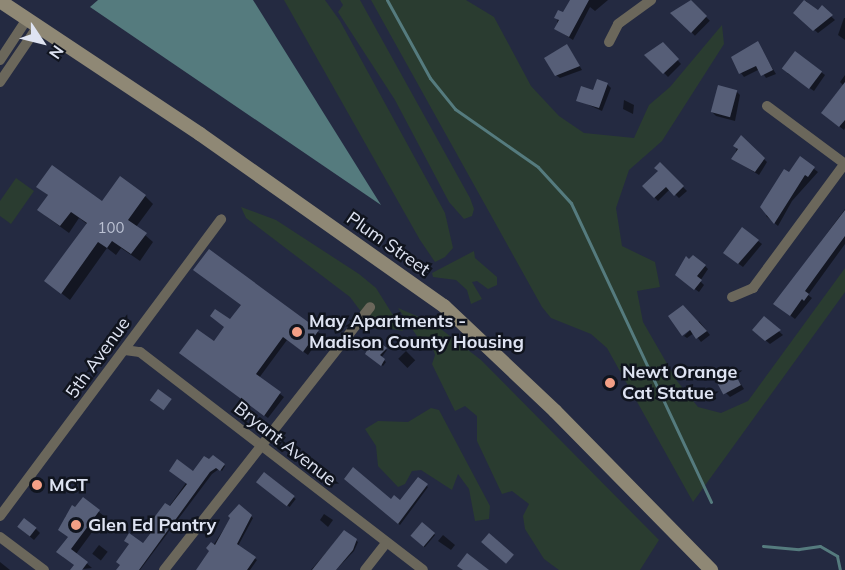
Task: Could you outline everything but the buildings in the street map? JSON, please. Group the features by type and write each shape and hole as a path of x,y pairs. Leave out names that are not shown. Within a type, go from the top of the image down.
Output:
{"main road":[{"name":"Plum Street","path":"0,1 444,306 532,388 711,570"}],"street":[{"path":"609,42 618,24 651,0"},
{"path":"0,60 33,22"},
{"path":"0,82 33,22"},
{"path":"732,297 753,288 845,164 767,106"},
{"name":"5th Avenue","path":"0,516 221,219"},
{"path":"164,570 370,307"},
{"name":"Bryant Avenue","path":"125,350 140,352 260,447 423,570"},
{"path":"0,537 44,570"},
{"path":"364,570 386,543"}],"shaded area":[{"path":"98,0 253,0 381,205 90,7"},
{"path":"284,0 325,0 340,21 445,213 453,248 445,257 435,262 420,240"},
{"path":"340,0 360,0 470,198 474,209 472,216 464,219 449,202 395,100 338,12 343,5"},
{"path":"371,0 466,0 494,17 531,86 559,116 584,133 634,138 649,105 670,87 722,25 724,44 662,141 629,170 616,208 622,246 655,262 660,287 637,291 643,322 677,381 698,407 721,413 748,401 845,268 845,292 693,502 607,348 591,334 551,318 542,307"},
{"path":"16,178 34,191 11,224 0,216 0,201"},
{"path":"241,207 276,220 359,274 376,288 403,331 371,325 350,297 246,218"},
{"path":"474,251 475,258 497,277 497,285 488,289 477,281 472,282 482,299 471,304 467,290 456,280 433,277 432,273"},
{"path":"398,308 419,317 425,327 437,326 481,360 659,540 640,570 559,570 544,559 525,529 523,516 529,504 512,491 502,494 477,441 477,416 465,406 455,411 432,364 435,355 432,346 425,348"},
{"path":"431,408 439,410 490,506 489,519 475,521 469,489 458,474 452,490 421,470 412,471 405,484 398,487 378,466 376,446 365,429 378,421 408,422"}],"waterway":[{"path":"387,0 430,78 455,109 538,167 571,203 711,502"},
{"path":"763,546 799,549 820,546 837,556 840,570"}],"place":[{"name":"May Apartments - Madison County Housing","path":"297,332"},
{"name":"Newt Orange Cat Statue","path":"610,383"},
{"name":"MCT","path":"37,485"},
{"name":"Glen Ed Pantry","path":"76,525"}]}
